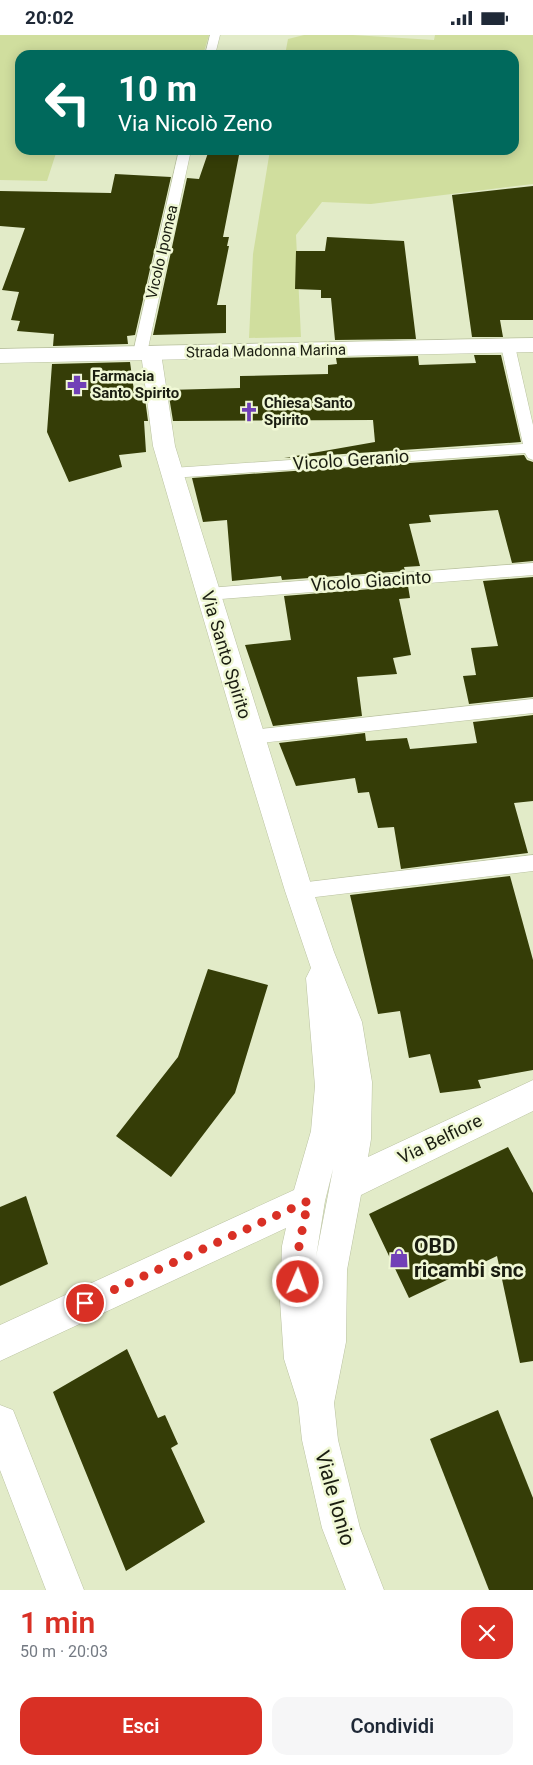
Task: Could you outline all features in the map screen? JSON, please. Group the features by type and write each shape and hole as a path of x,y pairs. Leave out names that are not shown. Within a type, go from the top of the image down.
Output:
{"street":[{"name":"Strada Madonna Marina","path":"0,356 533,345"},
{"name":"Via Santo Spirito","path":"146,353 164,446 251,737 319,952 348,1023 356,1082 355,1139 348,1184"},
{"name":"Via Santo Spirito","path":"308,1201 327,1131 331,1086 319,952"},
{"name":"Via Belfiore","path":"348,1184 533,1095"},
{"name":"Viale Ionio","path":"316,1403 328,1342 330,1270 348,1184"},
{"name":"Viale Ionio","path":"308,1201 299,1246 297,1301 302,1359 316,1403 320,1440 341,1528 365,1590"},
{"path":"0,1343 308,1201"},
{"path":"0,1423 66,1590"}],"lane":[{"path":"211,50 215,35"},
{"name":"Vicolo Ipomea","path":"146,353 184,155"},
{"path":"508,346 532,452"},
{"name":"Vicolo Geranio","path":"172,473 532,452"},
{"name":"Vicolo Giacinto","path":"208,594 533,569"},
{"path":"251,737 533,707"},
{"path":"299,891 533,863"}],"green space":[{"path":"0,35 209,35 204,50 15,50 15,155 55,155 47,181 0,180"},
{"path":"304,35 353,35 434,40 435,35 533,35 533,184 371,204 322,202 296,235 301,337 249,338 253,254 269,155 519,155 519,50 286,50 288,39"}],"building":[{"path":"207,155 239,155 223,237 229,237 227,246 229,246 217,305 226,305 226,333 153,335 187,178 199,179"},
{"path":"115,174 171,177 135,335 127,336 128,344 53,346 54,334 17,331 20,321 11,320 19,292 2,290 25,228 0,226 0,191 111,193"},
{"path":"533,186 533,320 500,320 503,337 472,337 452,195"},
{"path":"327,237 404,241 416,339 335,340 331,298 321,298 321,290 295,289 296,251 325,251"},
{"path":"474,355 501,355 521,442 284,458 375,442 373,420 173,421 168,390 240,388 240,376 328,374 328,365 337,364 336,358 418,356 419,365 476,363"},
{"path":"130,362 134,391 144,391 148,421 144,421 146,452 119,455 122,467 69,482 47,432 52,364"},
{"path":"524,455 527,460 533,462 533,561 512,563 498,510 429,515 431,522 409,524 420,566 404,567 405,571 282,580 281,576 232,581 227,520 203,522 192,478"},
{"path":"533,577 533,697 469,704 463,676 476,675 471,648 498,646 483,581"},
{"path":"408,586 410,598 399,599 411,655 393,658 397,674 357,677 362,716 273,726 245,645 291,640 284,596"},
{"path":"533,715 533,801 514,803 528,853 401,869 394,827 378,828 369,792 358,793 355,778 296,786 279,743 365,733 366,741 407,738 410,749 477,743 473,722"},
{"path":"510,876 533,960 533,1070 478,1080 481,1088 440,1093 430,1054 409,1058 400,1011 378,1014 350,895"},
{"path":"208,969 268,985 235,1093 171,1177 116,1136 178,1057"},
{"path":"508,1147 533,1193 533,1361 520,1363 497,1256 409,1298 369,1214"},
{"path":"26,1196 48,1264 0,1286 0,1207"},
{"path":"127,1349 158,1418 165,1415 178,1444 171,1448 205,1522 126,1571 53,1392"},
{"path":"498,1410 533,1498 533,1590 489,1590 430,1439"}],"place":[{"name":"Farmacia Santo Spirito","path":"77,385"},
{"name":"Chiesa Santo Spirito","path":"249,412"},
{"name":"OBD ricambi snc","path":"399,1258"}],"route":[{"path":"85,1303 308,1201 299,1246 298,1282"}]}
